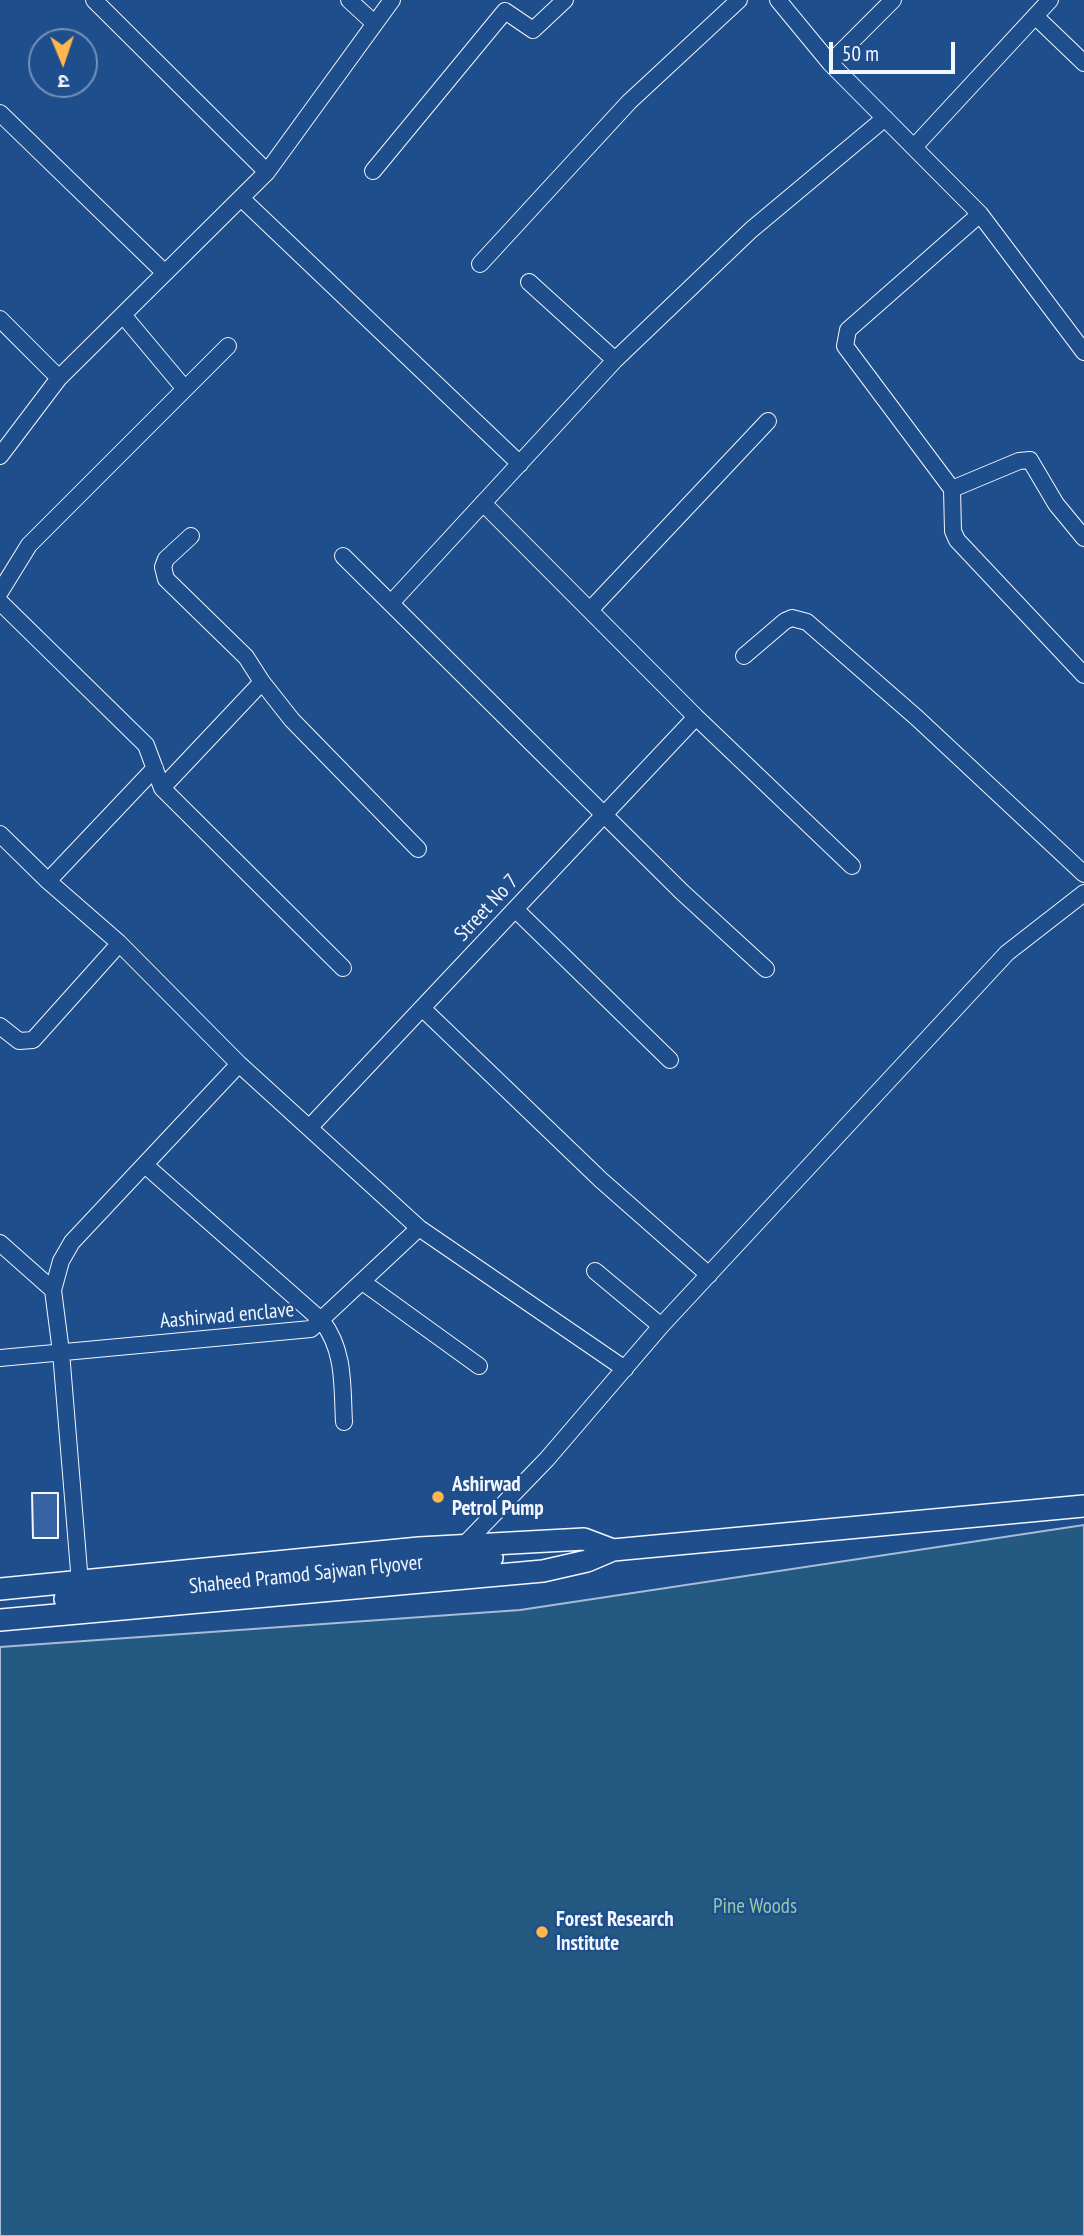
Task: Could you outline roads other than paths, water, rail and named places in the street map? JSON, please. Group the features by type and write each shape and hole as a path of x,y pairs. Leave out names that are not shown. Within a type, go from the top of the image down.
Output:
{"street":[{"path":"94,0 267,173"},
{"path":"349,0 373,23"},
{"path":"0,456 60,378 267,173 392,0"},
{"path":"373,171 505,11 533,30 565,0"},
{"path":"480,264 629,102 739,0"},
{"path":"778,0 830,63 980,214 1084,352"},
{"path":"830,63 893,0"},
{"path":"914,147 1050,0"},
{"path":"1035,16 1084,62"},
{"path":"0,113 165,273"},
{"path":"391,603 615,360 751,230 885,118"},
{"path":"241,198 520,464"},
{"path":"980,214 848,330 844,337 849,354 952,489 953,531 957,540 1084,675"},
{"path":"529,282 615,360"},
{"path":"123,315 184,388"},
{"path":"0,319 60,378"},
{"path":"0,592 29,545 228,346"},
{"path":"590,610 768,421"},
{"path":"952,489 1019,461 1030,460 1056,504 1084,538"},
{"path":"484,503 696,717 852,866"},
{"path":"191,536 166,559 163,573 246,657 292,719 418,849"},
{"path":"343,556 682,892 766,969"},
{"path":"0,602 146,745 162,788 343,968"},
{"path":"744,656 785,621 792,618 807,622 917,718 1084,874"},
{"path":"162,788 262,682"},
{"name":"Street No 7","path":"309,1128 696,717"},
{"path":"48,881 155,768"},
{"path":"0,834 119,944 239,1064 419,1228 625,1368"},
{"path":"463,1546 547,1459 661,1326 1007,953 1084,893"},
{"path":"514,909 670,1060"},
{"path":"0,1026 19,1041 33,1040 119,944"},
{"path":"422,1008 601,1180 709,1275"},
{"path":"80,1583 61,1352 53,1290 61,1261 72,1242 239,1064"},
{"path":"145,1165 322,1321 333,1336 340,1355 344,1422"},
{"name":"Aashirwad enclave","path":"0,1358 311,1329 364,1283 419,1228"},
{"path":"0,1243 53,1290"},
{"path":"595,1271 661,1326"},
{"path":"364,1283 480,1366"},
{"path":"0,1620 543,1571 587,1561 613,1550 1084,1506"},
{"path":"0,1589 463,1546 584,1539 613,1550"},
{"name":"Shaheed Pramod Sajwan Flyover","path":"0,1606 421,1564 613,1550"}],"place":[{"name":"Ashirwad Petrol Pump","path":"438,1497"},
{"name":"Forest Research Institute","path":"542,1932"}],"park label":[{"name":"Pine Woods","path":"755,1907"}]}
